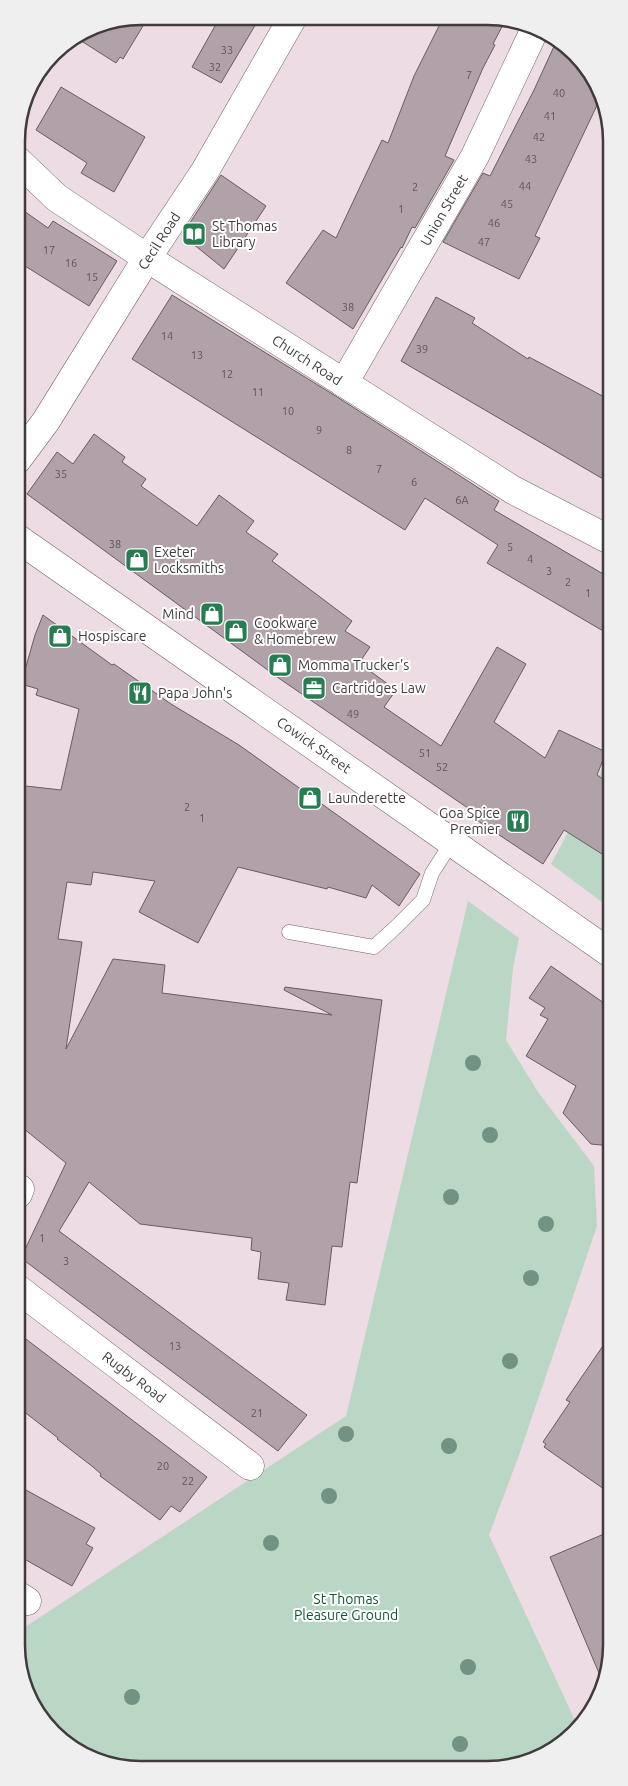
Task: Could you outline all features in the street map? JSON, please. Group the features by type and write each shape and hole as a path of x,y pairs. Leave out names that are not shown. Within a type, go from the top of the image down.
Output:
{"street":[{"name":"Cecil Road","path":"25,449 46,421 147,258 205,170 288,25"},
{"name":"Union Street","path":"344,383 475,156 532,34"},
{"name":"Church Road","path":"25,168 57,198 147,258 513,490 603,536"},
{"name":"Cowick Street","path":"25,544 603,948"},
{"name":"Rugby Road","path":"25,1294 250,1466"}],"lane":[{"path":"289,932 374,946 422,900 432,873 452,842"}],"green space":[{"path":"603,768 603,903 551,864"},
{"name":"St Thomas Pleasure Ground","path":"468,901 519,938 513,968 506,1040 538,1092 594,1166 597,1226 518,1458 489,1535 575,1721 558,1737 532,1752 510,1759 487,1761 141,1761 118,1759 103,1755 83,1746 70,1737 49,1716 40,1703 31,1683 26,1660 25,1627 346,1416"}],"building":[{"path":"144,25 123,59 120,57 116,63 81,41 118,27"},
{"path":"216,25 255,25 221,83 192,67"},
{"path":"440,25 502,26 445,156 454,160 415,228 412,227 402,248 353,329 286,283 323,230 336,238 382,140 388,143 414,76"},
{"path":"554,46 579,70 588,83 597,105 535,236 540,238 519,279 443,242 483,173 490,176"},
{"path":"61,87 145,137 114,192 81,173 87,163 36,130"},
{"path":"221,175 266,206 224,269 182,235"},
{"path":"25,212 48,228 53,221 117,261 89,306 25,266"},
{"path":"172,295 334,395 499,501 494,510 603,574 603,631 487,563 498,545 425,498 405,530 132,359"},
{"path":"436,297 475,318 472,323 528,359 529,357 603,396 603,479 401,361"},
{"path":"94,434 125,457 122,462 146,479 141,486 197,526 219,495 254,521 246,532 278,554 272,561 352,621 345,631 370,647 359,663 396,690 384,707 441,746 497,647 526,664 494,722 545,758 559,730 603,751 603,760 597,775 603,779 603,855 564,830 543,864 472,817 475,813 280,679 27,494 57,452 73,464"},
{"path":"43,615 112,665 114,664 171,704 239,745 420,874 399,906 372,885 366,898 328,887 327,889 238,867 198,943 139,912 155,881 93,872 91,885 67,882 58,939 82,942 66,1049 113,959 165,965 162,993 332,1015 284,990 285,987 382,1000 357,1183 350,1182 342,1247 332,1246 325,1305 286,1300 289,1283 258,1279 261,1252 251,1250 252,1238 140,1224 89,1182 59,1231 307,1415 278,1451 25,1261 25,1250 66,1163 25,1130 25,786 61,790 79,709 36,695 38,689 25,685 25,670"},
{"path":"551,966 603,1002 603,1145 591,1144 563,1113 576,1086 526,1056 548,1019 540,1015 545,1008 529,998"},
{"path":"25,1338 207,1477 180,1512 171,1506 160,1520 100,1476 101,1474 25,1412"},
{"path":"603,1346 603,1488 544,1447 546,1444 543,1442 570,1402 566,1400"},
{"path":"26,1490 95,1528 86,1544 93,1548 72,1586 25,1559"},
{"path":"603,1534 603,1653 599,1674 550,1557"}],"place":[{"name":"St Thomas Library","path":"194,234"},
{"name":"Exeter Locksmiths","path":"137,560"},
{"name":"Mind","path":"212,614"},
{"name":"Cookware & Homebrew","path":"236,631"},
{"name":"Hospiscare","path":"60,636"},
{"name":"Momma Trucker's","path":"280,665"},
{"name":"Cartridges Law","path":"314,688"},
{"name":"Papa John's","path":"140,693"},
{"name":"Launderette","path":"310,798"},
{"name":"Goa Spice Premier","path":"518,821"}]}
